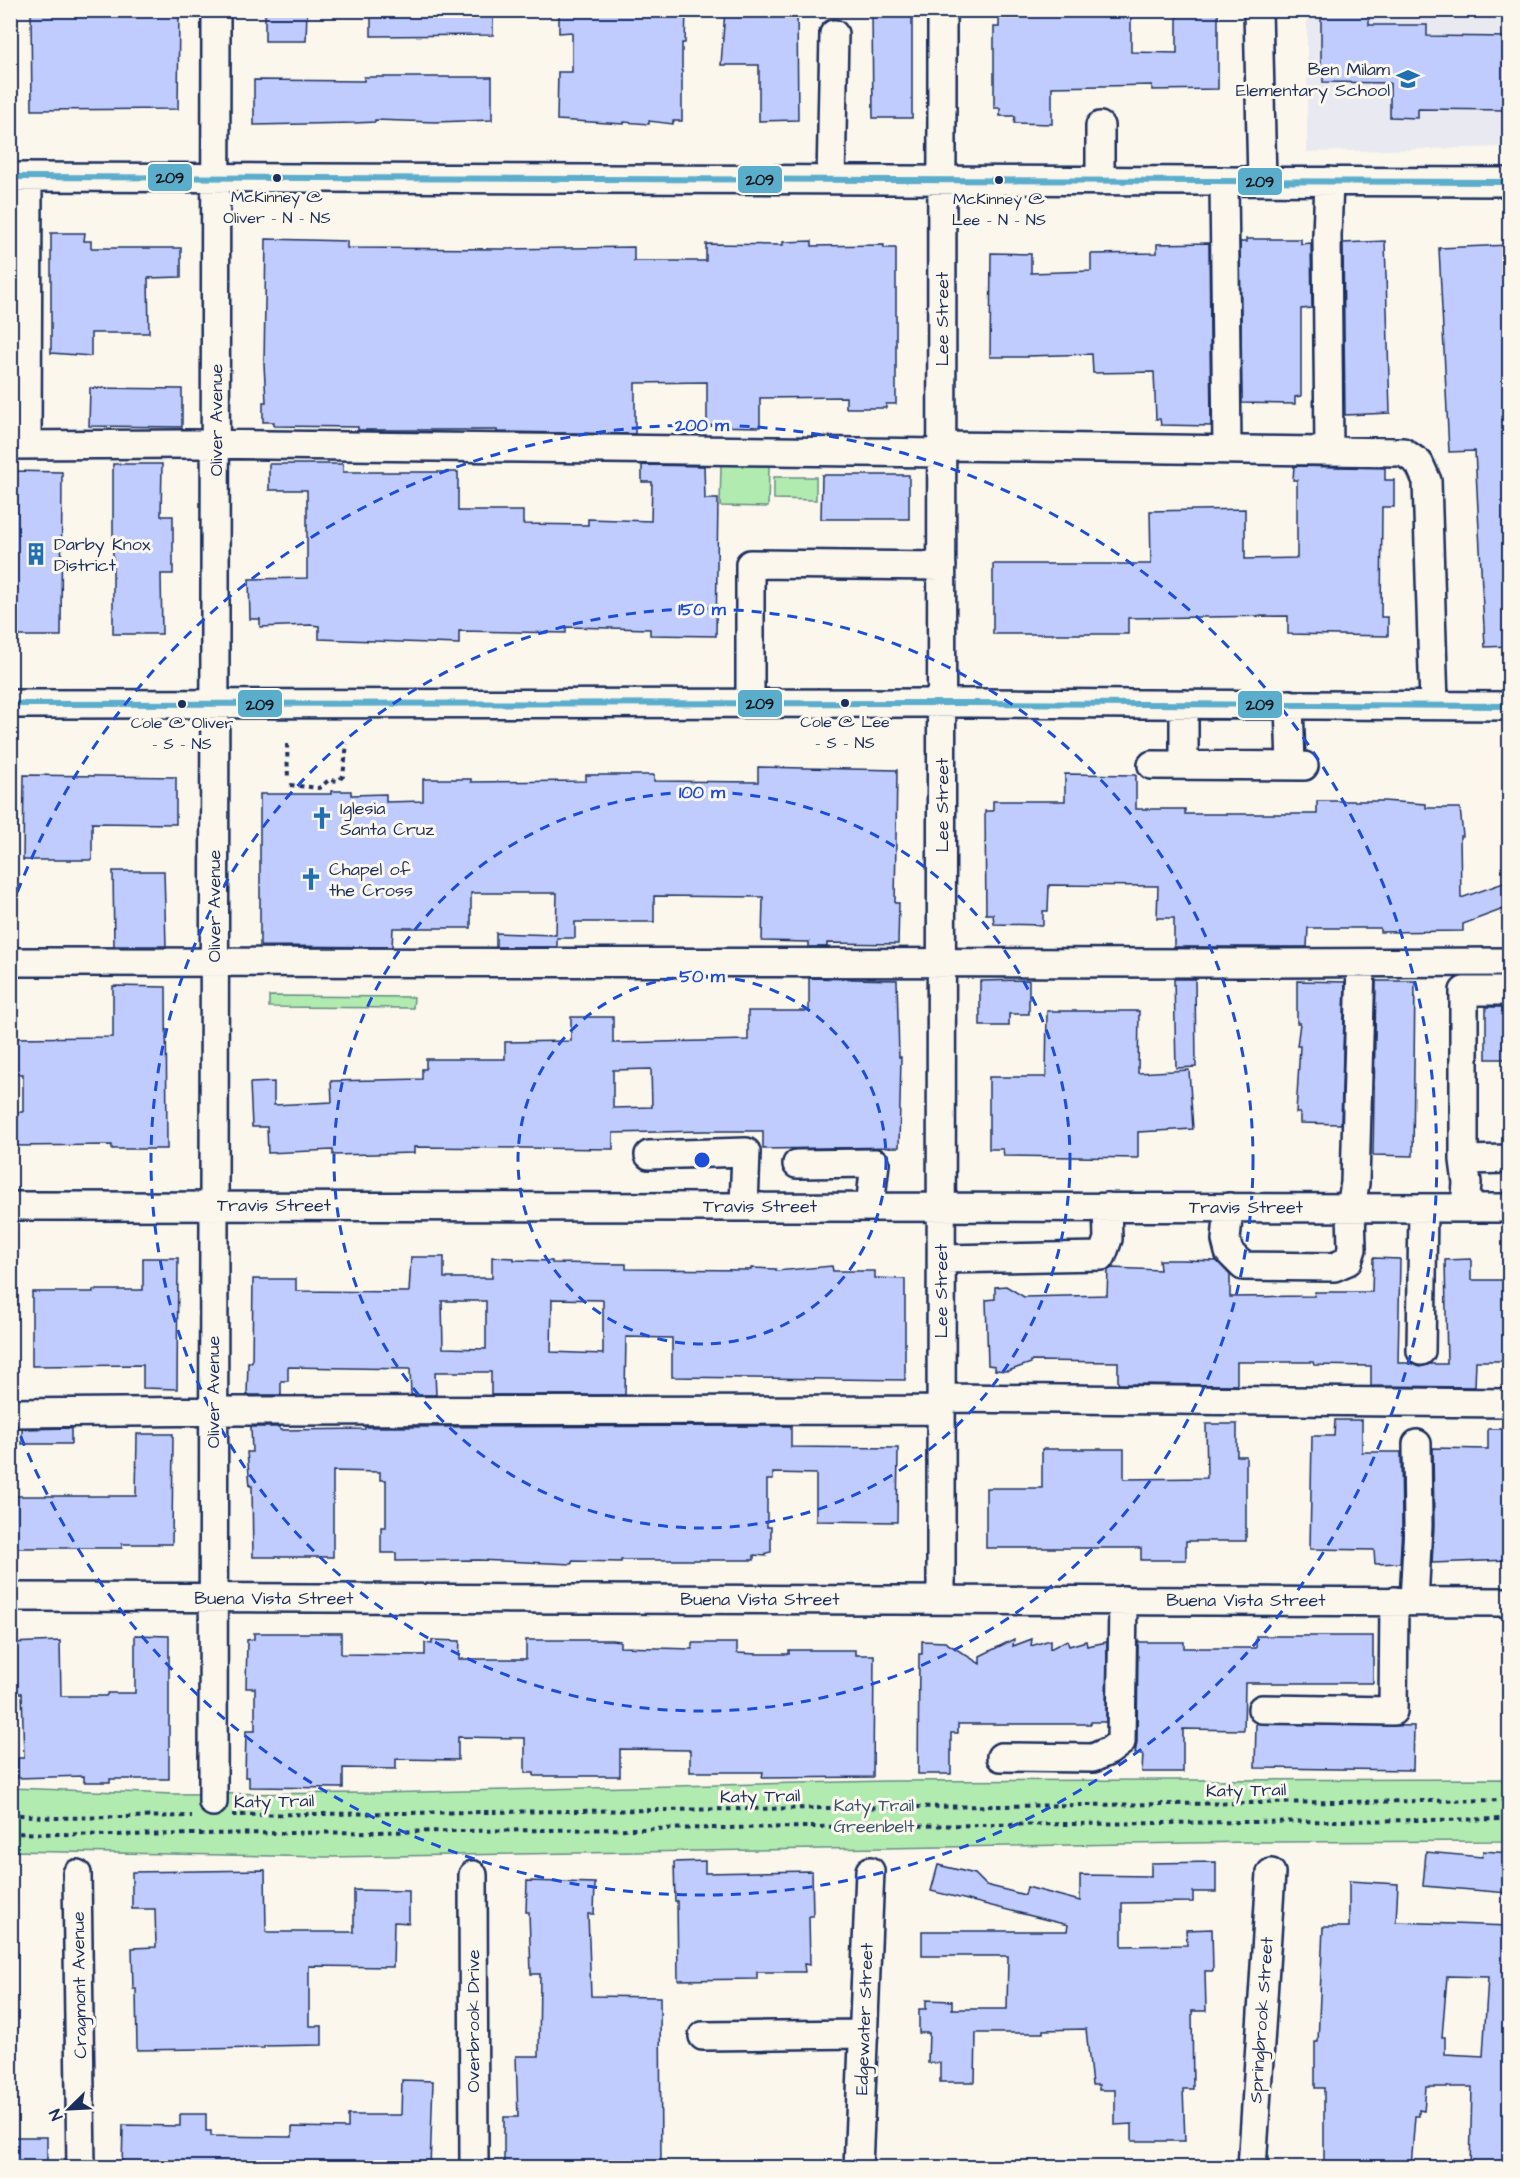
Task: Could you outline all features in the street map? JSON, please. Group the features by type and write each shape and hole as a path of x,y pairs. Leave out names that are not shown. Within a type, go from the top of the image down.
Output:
{"street":[{"name":"Oliver Avenue","path":"213,1811 216,10"},
{"name":"Lee Street","path":"941,1599 942,10"},
{"path":"1258,10 1262,181"},
{"path":"831,180 834,34"},
{"path":"1100,126 1100,181"},
{"path":"1434,704 1426,482 1424,472 1412,456 1403,452 1227,449 19,445 19,177 1509,182"},
{"path":"1224,181 1227,449"},
{"path":"1329,181 1327,236 1329,451"},
{"path":"750,704 750,564 942,566"},
{"path":"10,704 942,703 1509,706"},
{"path":"1184,765 1185,704"},
{"path":"1152,765 1297,766 1289,704"},
{"path":"10,962 1509,962"},
{"path":"1229,1207 1226,1240 1228,1252 1243,1266 1334,1268 1348,1261 1352,1249 1351,1208 1355,1183 1361,963"},
{"path":"1465,1208 1467,1183 1464,1160 1464,991 1509,992"},
{"path":"649,1155 746,1152 744,1206"},
{"path":"1464,1160 1509,1159"},
{"path":"797,1164 875,1163 870,1206"},
{"name":"Travis Street","path":"10,1206 1509,1208"},
{"path":"942,1259 1102,1256 1108,1239 1107,1207"},
{"path":"1421,1351 1423,1208"},
{"path":"10,1413 941,1404 1509,1403"},
{"path":"1262,1709 1393,1711 1404,1601 1418,1526 1417,1444"},
{"name":"Buena Vista Street","path":"10,1597 1509,1602"},
{"path":"1001,1757 1093,1758 1109,1751 1121,1742 1123,1600"},
{"name":"Edgewater Street","path":"858,2168 870,1870"},
{"name":"Springbrook Street","path":"1252,2168 1270,1873"},
{"name":"Cragmont Avenue","path":"77,1874 81,2168"},
{"name":"Overbrook Drive","path":"473,1875 474,2168"},
{"path":"703,2036 864,2034"}],"path":[{"path":"287,744 289,783 319,788 329,780 338,781 343,776 347,744"},
{"name":"Katy Trail","path":"10,1814 53,1818 213,1811 1509,1800"},
{"path":"10,1833 110,1835 1509,1819"}],"shaded area":[{"name":"Ben Milam Elementary School","path":"1307,11 1509,11 1509,147 1307,152"}],"green space":[{"path":"721,465 769,466 768,507 720,506"},
{"path":"774,477 816,477 816,500 774,499"},
{"path":"269,996 414,997 413,1008 269,1007"},
{"name":"Katy Trail Greenbelt","path":"1510,1779 1509,1841 1250,1842 328,1857 11,1851 11,1788 174,1794 379,1793 887,1781"}],"building":[{"path":"31,10 179,10 178,109 32,110"},
{"path":"265,10 307,10 306,41 265,41"},
{"path":"371,10 493,10 493,35 371,36"},
{"path":"559,10 686,10 685,43 682,43 682,121 673,121 673,124 649,121 649,124 624,122 624,124 557,120 558,72 572,72 572,32 559,33"},
{"path":"725,10 797,10 798,120 759,121 759,65 721,65"},
{"path":"872,10 912,10 912,118 873,118"},
{"path":"999,10 1131,10 1131,52 1177,53 1177,10 1218,10 1218,89 1152,90 1152,85 1052,87 1052,124 1014,123 1015,116 1000,116 1000,108 994,108 994,27 999,27"},
{"path":"1321,10 1369,10 1369,25 1427,25 1427,36 1509,37 1509,110 1418,109 1418,118 1390,117 1390,83 1323,82"},
{"path":"364,77 492,77 492,120 435,122 375,120 375,122 355,123 254,125 254,80 364,81"},
{"path":"51,233 85,233 84,241 91,241 91,248 181,248 181,277 148,278 149,333 91,333 91,356 51,353"},
{"path":"266,239 347,241 347,248 634,247 634,261 706,261 706,244 783,245 783,242 812,241 812,246 884,245 884,248 896,248 896,404 886,404 886,408 846,408 846,397 760,398 760,427 707,426 707,382 635,383 635,434 497,432 497,430 358,430 358,427 274,426 274,422 263,422 263,402 266,402 264,364"},
{"path":"1246,239 1301,239 1301,244 1311,243 1312,308 1301,309 1301,396 1295,397 1295,404 1242,403 1240,242 1246,242"},
{"path":"1385,241 1390,413 1345,415 1343,243"},
{"path":"1209,243 1211,426 1161,425 1160,419 1156,419 1154,372 1093,373 1092,354 990,357 991,253 1031,254 1031,273 1091,271 1091,254 1157,253 1157,244"},
{"path":"1509,245 1509,646 1485,647 1475,451 1449,452 1439,248"},
{"path":"90,388 182,389 182,427 89,426"},
{"path":"113,464 162,464 161,516 173,516 173,574 161,574 162,634 113,634"},
{"path":"269,464 343,464 343,472 458,472 458,511 523,511 523,524 588,525 588,519 651,521 652,482 642,482 642,465 704,466 705,499 718,499 716,636 650,635 650,629 566,627 566,633 459,631 459,644 319,639 319,626 260,627 260,619 250,619 249,579 307,578 307,490 269,490"},
{"path":"1294,466 1385,468 1385,480 1394,480 1394,507 1382,507 1381,617 1388,617 1388,636 1288,634 1288,616 1128,618 1128,634 993,634 993,564 1151,564 1150,511 1245,509 1245,559 1297,558 1297,480 1293,480"},
{"name":"Darby Knox District","path":"10,471 62,472 61,636 10,636"},
{"path":"822,475 909,475 909,519 821,519"},
{"path":"758,767 897,770 895,903 899,903 898,944 827,943 827,947 809,947 809,942 762,941 763,897 654,896 654,922 575,922 575,938 557,938 557,947 496,947 496,933 556,935 557,893 471,893 471,928 393,928 392,947 260,946 260,794 331,794 331,791 351,791 351,795 386,794 386,802 423,801 423,779 471,779 471,782 586,781 586,775 654,775 654,781 758,782"},
{"path":"1065,774 1136,775 1136,809 1185,809 1185,814 1317,814 1317,801 1383,801 1426,804 1426,808 1460,808 1463,836 1460,836 1461,898 1509,881 1509,907 1463,924 1463,931 1380,932 1380,928 1308,928 1307,947 1174,947 1174,918 1157,918 1158,886 1049,885 1048,911 1043,911 1043,925 994,924 993,914 986,914 985,811 993,811 993,801 1065,801"},
{"path":"24,775 176,777 176,824 92,823 92,860 23,860"},
{"path":"113,871 164,871 166,946 114,946"},
{"path":"809,978 897,980 899,1057 901,1057 899,1147 763,1149 763,1131 703,1131 613,1133 613,1149 414,1147 414,1153 333,1155 333,1150 268,1153 267,1127 252,1127 250,1083 274,1082 274,1105 332,1102 331,1081 422,1079 422,1069 426,1069 426,1059 505,1059 505,1042 571,1041 571,1017 613,1017 613,1043 748,1040 748,1011 809,1011","holes":["651,1069 652,1107 613,1108 613,1070"]},
{"path":"1174,979 1195,979 1196,1067 1176,1068"},
{"path":"1029,980 1029,1014 1009,1014 1009,1026 980,1026 980,981"},
{"path":"1297,981 1345,982 1341,1124 1300,1123 1300,1113 1296,1113 1300,1046 1297,1046 1300,1023 1297,1023"},
{"path":"1376,981 1415,981 1413,1156 1373,1155"},
{"path":"113,986 166,987 167,1149 112,1149 112,1145 10,1146 10,1112 23,1112 23,1074 10,1074 10,1038 113,1037"},
{"path":"1486,1007 1509,1007 1509,1059 1486,1059"},
{"path":"1047,1011 1139,1011 1138,1073 1189,1070 1193,1129 1138,1132 1138,1158 1004,1156 1003,1149 989,1149 989,1077 1046,1077"},
{"path":"411,1257 444,1257 444,1278 492,1278 492,1257 552,1261 552,1263 626,1264 626,1269 751,1270 751,1268 776,1269 776,1271 832,1266 833,1271 875,1271 875,1278 905,1279 905,1380 672,1377 672,1338 626,1337 625,1395 491,1395 491,1372 435,1372 436,1395 411,1395 410,1369 288,1367 288,1381 281,1381 281,1395 247,1395 248,1362 252,1362 253,1279 296,1279 296,1291 409,1292","holes":["552,1299 603,1300 603,1354 551,1352","442,1301 486,1301 486,1349 443,1348"]},
{"path":"143,1258 178,1258 177,1389 143,1388 143,1365 32,1366 32,1292 143,1290"},
{"path":"1373,1258 1400,1259 1398,1363 1412,1363 1420,1367 1430,1364 1447,1364 1445,1260 1471,1259 1471,1280 1509,1280 1509,1361 1476,1361 1475,1387 1371,1386 1371,1366 1314,1365 1313,1362 1237,1362 1237,1385 1118,1384 1118,1362 1031,1361 1031,1363 1008,1371 995,1370 995,1366 988,1365 986,1300 995,1299 995,1287 1006,1286 1024,1297 1107,1295 1108,1270 1112,1268 1160,1270 1159,1260 1182,1260 1217,1261 1230,1275 1230,1297 1314,1296 1315,1292 1372,1292"},
{"path":"1335,1420 1362,1420 1362,1452 1401,1452 1400,1563 1375,1564 1374,1550 1310,1549 1312,1436 1334,1436"},
{"path":"1206,1424 1237,1424 1237,1456 1246,1456 1246,1541 1186,1541 1186,1560 1141,1560 1141,1548 986,1548 986,1488 1042,1488 1042,1449 1124,1449 1124,1479 1207,1478"},
{"path":"791,1426 791,1447 898,1448 897,1522 816,1521 816,1474 773,1473 773,1480 767,1480 767,1527 771,1527 771,1552 766,1553 766,1556 754,1555 754,1560 572,1561 572,1564 478,1560 396,1561 396,1553 381,1553 381,1527 386,1527 386,1480 380,1480 380,1472 333,1471 333,1557 253,1557 252,1486 250,1486 247,1452 252,1452 251,1427 280,1427 280,1430 365,1429 365,1427"},
{"path":"71,1428 71,1444 22,1444 22,1429"},
{"path":"1488,1429 1509,1429 1509,1560 1432,1563 1433,1448 1488,1449"},
{"path":"137,1434 173,1434 172,1544 122,1544 122,1548 10,1548 10,1496 136,1496"},
{"path":"254,1633 341,1633 341,1654 425,1655 425,1643 432,1644 432,1640 460,1641 459,1659 526,1659 526,1640 612,1640 620,1641 620,1647 692,1649 692,1643 737,1643 737,1653 757,1654 789,1654 789,1650 855,1650 855,1655 874,1655 873,1777 762,1778 763,1772 690,1772 690,1750 620,1749 620,1776 534,1776 534,1773 525,1773 525,1738 458,1737 458,1760 396,1759 396,1769 343,1768 343,1788 249,1787 249,1777 245,1777 246,1731 255,1731 255,1688 246,1688 247,1640 254,1639"},
{"path":"135,1635 169,1636 169,1779 110,1779 110,1782 84,1782 84,1776 18,1778 18,1758 24,1758 22,1693 10,1693 10,1643 60,1641 61,1696 106,1696 108,1693 135,1693"},
{"path":"1256,1636 1373,1636 1373,1683 1245,1683 1244,1730 1183,1729 1183,1772 1142,1772 1143,1754 1135,1754 1138,1642 1184,1642 1184,1648 1256,1648"},
{"path":"1014,1639 1013,1646 1032,1639 1031,1646 1050,1640 1050,1649 1067,1640 1069,1646 1086,1641 1087,1646 1107,1642 1106,1722 958,1724 958,1733 951,1733 951,1774 918,1774 919,1654 922,1654 922,1641 945,1642 980,1664 980,1656"},
{"path":"1256,1723 1414,1726 1413,1770 1255,1768"},
{"path":"1483,1851 1509,1853 1509,1893 1423,1886 1426,1852 1482,1857"},
{"path":"705,1861 705,1873 812,1871 813,1916 809,1916 810,1965 804,1964 805,1972 757,1972 757,1979 678,1980 674,1862"},
{"path":"1216,1862 1216,1892 1193,1892 1193,1902 1122,1903 1122,1946 1187,1945 1186,1930 1212,1929 1213,1971 1205,1971 1206,2011 1192,2011 1193,2089 1183,2089 1185,2141 1132,2141 1132,2124 1115,2125 1115,2090 1099,2090 1099,2085 1092,2085 1086,2029 1043,2030 1043,2033 976,2033 975,2082 940,2082 940,2063 928,2063 929,2033 919,2033 919,2009 926,2009 926,2000 952,2001 952,2009 1007,2009 1008,1956 922,1956 922,1931 1067,1931 1068,1925 931,1891 938,1865 975,1874 986,1885 1025,1895 1027,1887 1080,1901 1080,1875 1151,1876 1151,1863"},
{"path":"265,1870 266,1932 354,1932 354,1890 409,1891 409,1923 394,1922 393,1967 309,1966 309,2026 322,2026 322,2045 137,2050 136,1989 133,1989 132,1948 156,1947 155,1909 132,1909 132,1872"},
{"path":"527,1881 595,1883 594,1914 588,1914 591,1996 660,1997 661,2168 504,2168 504,2117 518,2117 516,2056 539,2056 540,1974 531,1974 529,1912 526,1912"},
{"path":"1349,1881 1398,1884 1396,1922 1509,1926 1509,2168 1470,2168 1472,2087 1426,2087 1424,2111 1419,2110 1419,2116 1415,2116 1411,2168 1324,2168 1324,2088 1315,2088 1315,2042 1318,2042 1323,1927 1349,1927","holes":["1447,1976 1488,1977 1483,2056 1445,2054 1445,2037 1442,2037"]},
{"path":"402,2080 433,2081 430,2168 122,2168 123,2125 180,2126 180,2114 206,2114 206,2131 211,2131 211,2136 292,2137 292,2127 348,2128 348,2115 401,2115"},
{"path":"10,2137 47,2137 47,2168 10,2168"}],"transit line":[{"name":"209","path":"10,177 1510,182"},
{"name":"209","path":"10,704 969,703 1510,706"}],"place":[{"name":"Ben Milam Elementary School","path":"1408,79"},
{"name":"McKinney @ Oliver - N - NS","path":"277,178"},
{"name":"McKinney @ Lee - N - NS","path":"999,180"},
{"name":"Darby Knox District","path":"36,554"},
{"name":"Cole @ Lee - S - NS","path":"845,703"},
{"name":"Cole @ Oliver - S - NS","path":"182,704"},
{"name":"Iglesia Santa Cruz","path":"322,818"},
{"name":"Chapel of the Cross","path":"311,879"}]}
